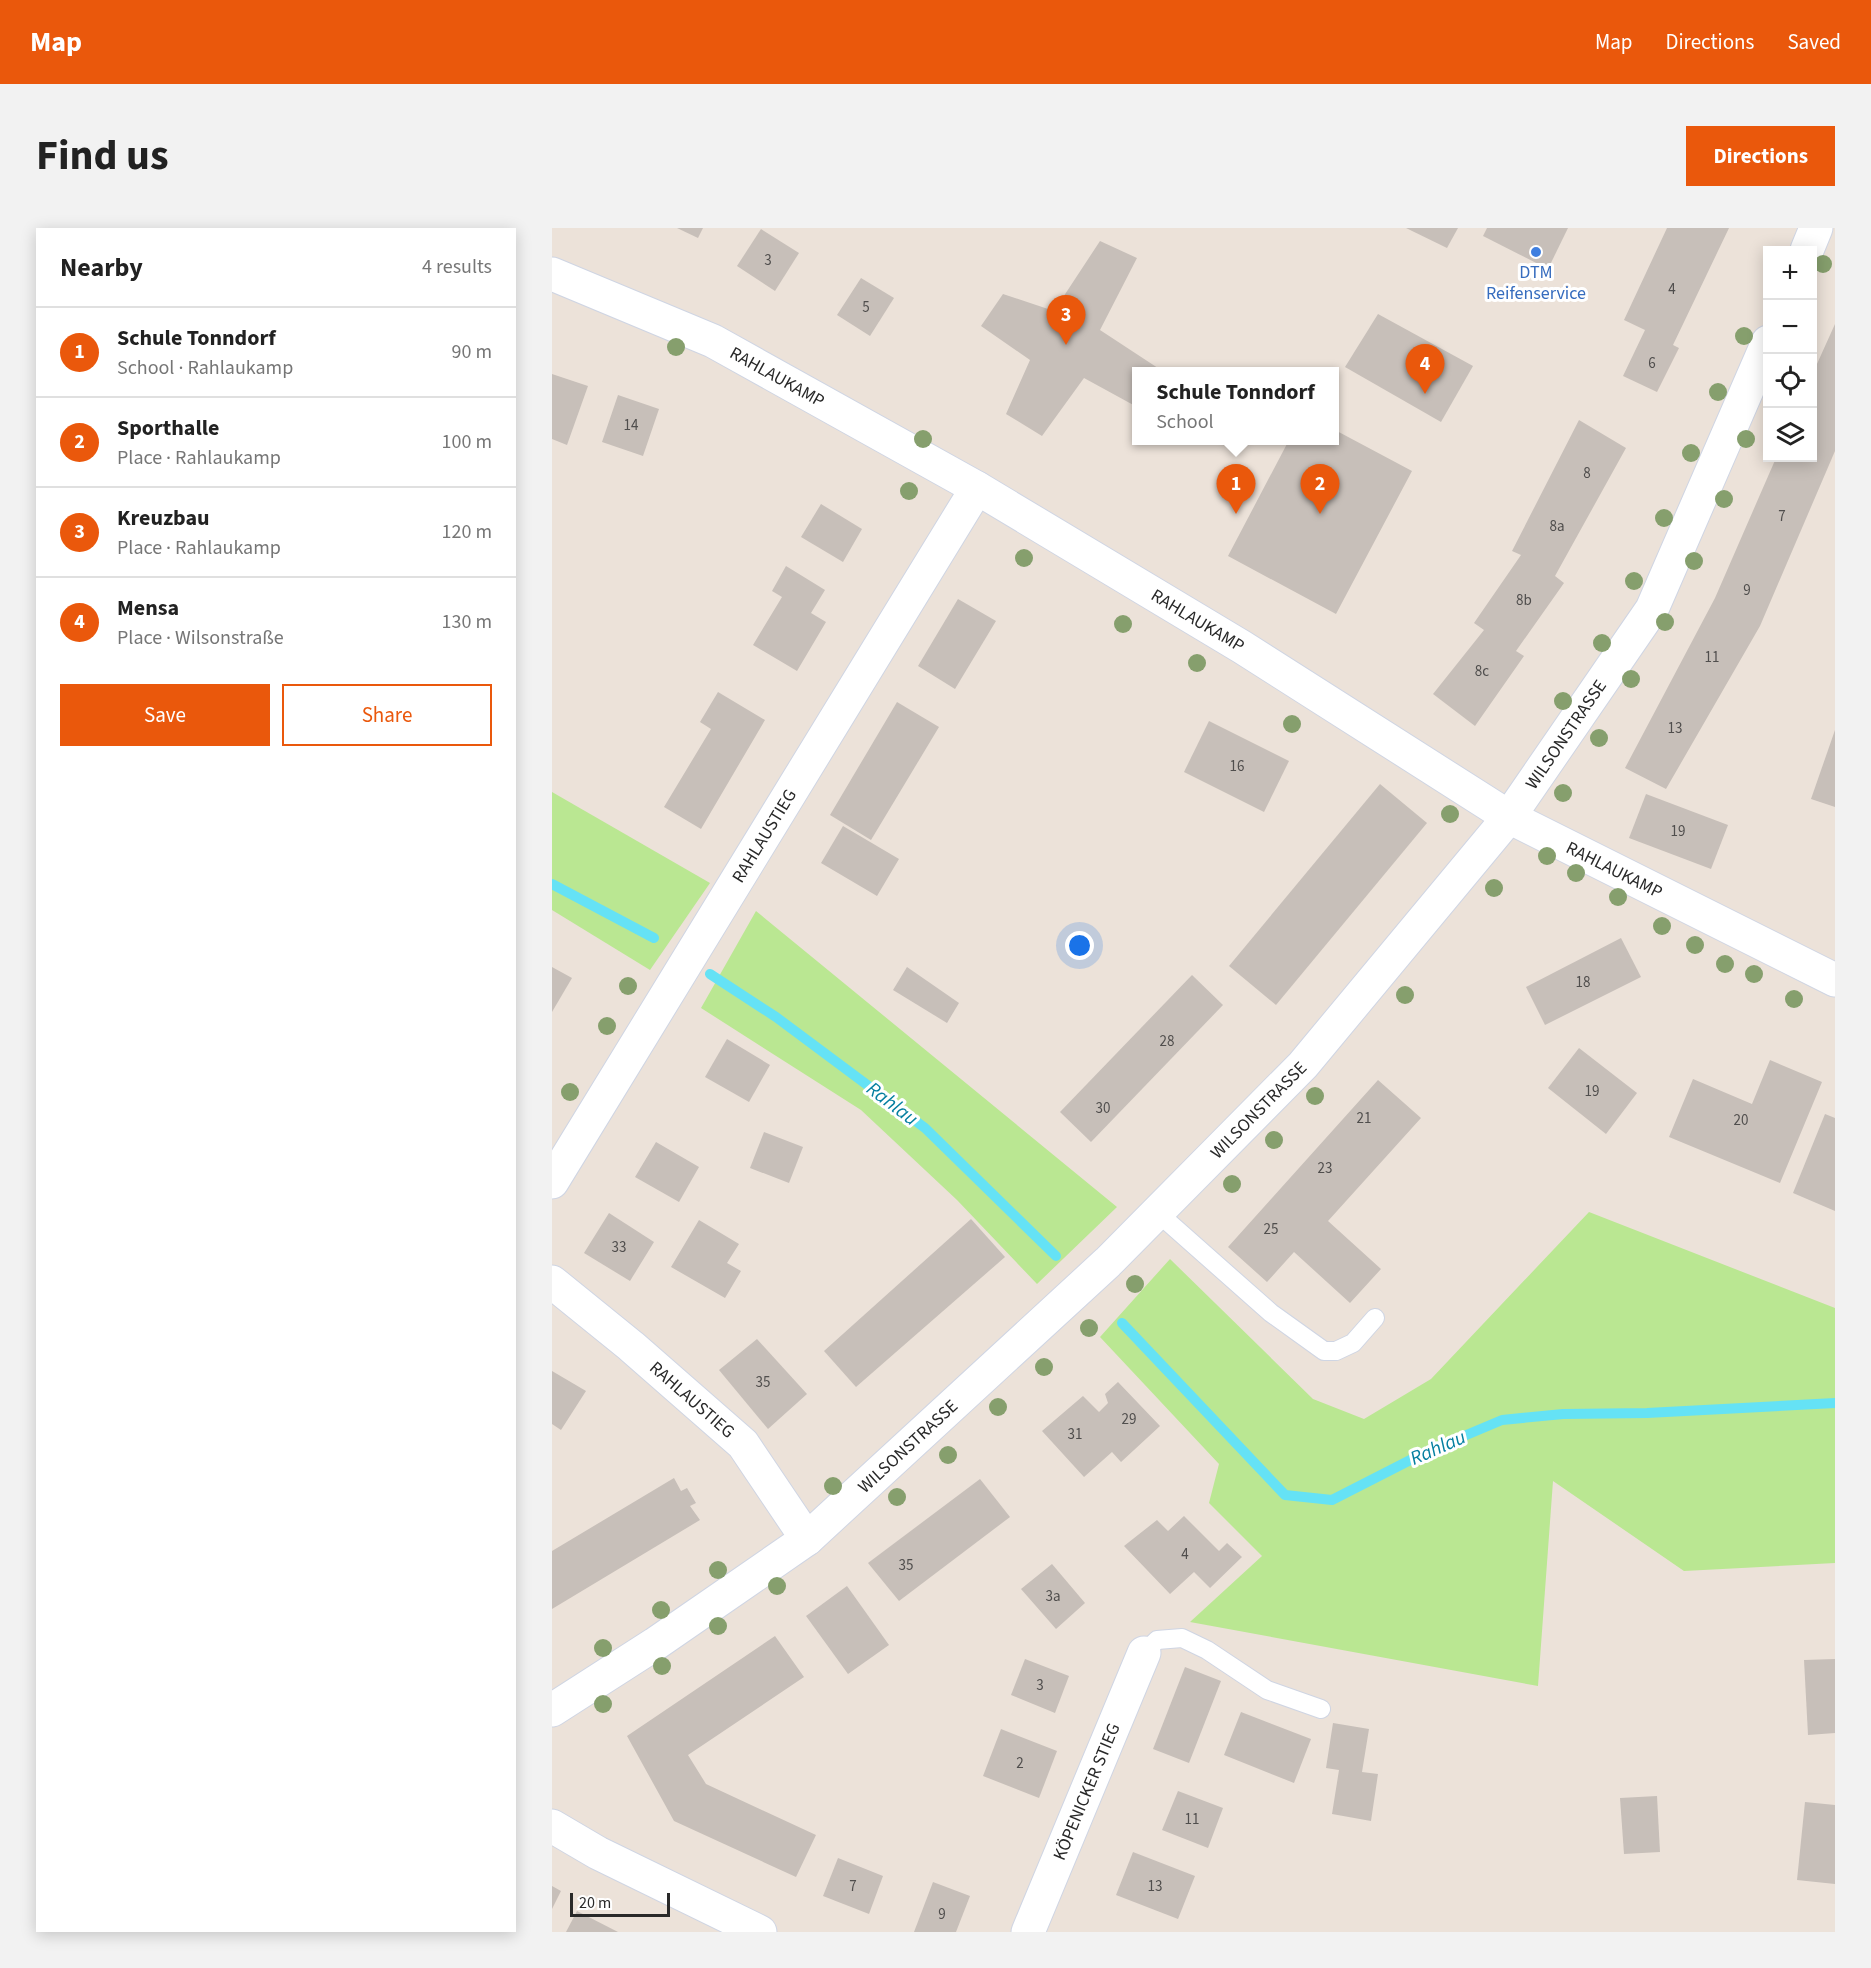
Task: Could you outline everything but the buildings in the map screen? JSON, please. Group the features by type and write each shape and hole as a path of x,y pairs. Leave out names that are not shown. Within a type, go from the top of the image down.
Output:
{"street":[{"path":"1809,246 1816,228"},
{"name":"RAHLAUKAMP","path":"552,274 713,341 977,488 1242,647 1509,817 1835,980"},
{"name":"WILSONSTRASSE","path":"552,1710 655,1644 807,1539 1031,1336 1158,1213 1303,1065 1509,817 1652,609 1763,351"},
{"name":"RAHLAUSTIEG","path":"552,1182 977,488"},
{"name":"RAHLAUSTIEG","path":"552,1282 632,1346 743,1444 807,1539"},
{"name":"KÖPENICKER STIEG","path":"1028,1932 1144,1653"},
{"path":"552,1826 598,1853 760,1932"}],"lane":[{"path":"1158,1213 1271,1313 1324,1351 1336,1351 1353,1343 1375,1318"},
{"path":"1144,1653 1157,1640 1182,1638 1207,1650 1267,1690 1321,1709"}],"green space":[{"path":"552,792 710,883 650,970 552,910"},
{"path":"756,911 1117,1207 1037,1284 957,1200 861,1110 701,1008"},
{"path":"1589,1212 1835,1308 1835,1563 1684,1571 1553,1481 1538,1686 1190,1622 1262,1556 1209,1503 1219,1464 1100,1337 1170,1259 1313,1399 1364,1419 1431,1379"}],"waterway":[{"name":"Rahlau","path":"552,884 654,938"},
{"name":"Rahlau","path":"710,974 776,1017 925,1128 1056,1256"},
{"name":"Rahlau","path":"1122,1323 1285,1495 1332,1500 1426,1452 1502,1420 1563,1414 1647,1413 1835,1403"}],"place":[{"name":"DTM Reifenservice","path":"1536,252"},
{"name":"Kreuzbau","path":"1066,345"},
{"name":"Mensa","path":"1425,394"},
{"name":"Schule Tonndorf","path":"1236,514"},
{"name":"Sporthalle","path":"1320,514"}]}
